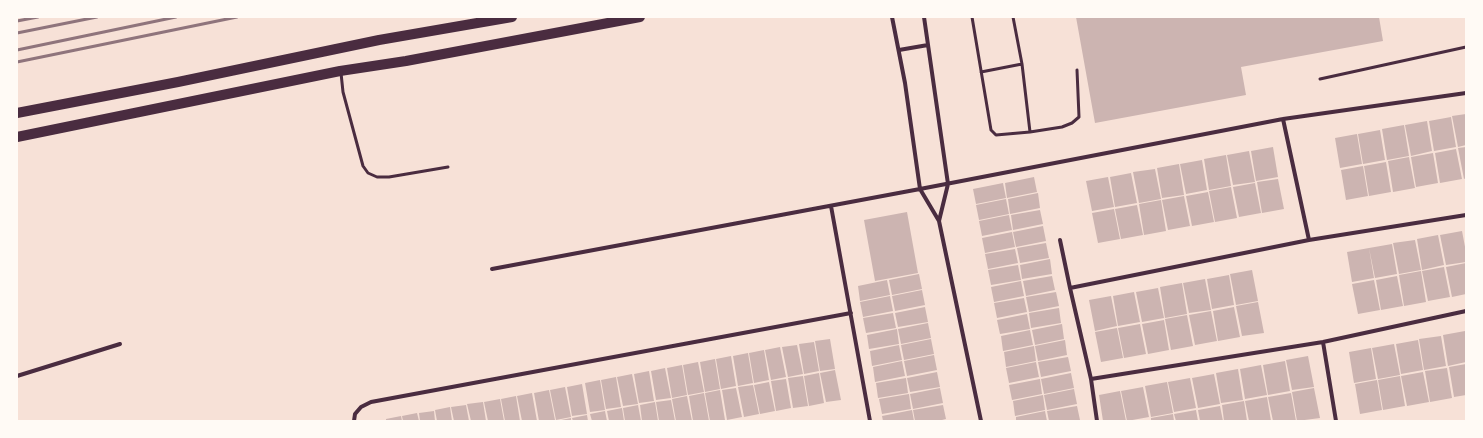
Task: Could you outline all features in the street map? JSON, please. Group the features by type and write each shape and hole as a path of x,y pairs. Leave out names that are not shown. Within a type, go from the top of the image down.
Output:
{"main road":[{"path":"17,113 178,82 379,40 512,17"},
{"path":"17,137 340,71 406,61 640,17"}],"street":[{"path":"892,17 899,50 920,189 938,221 981,421"},
{"path":"924,17 948,184 938,221"},
{"path":"899,50 928,45"},
{"path":"492,269 948,184 1283,119 1466,93"},
{"path":"1283,119 1309,240"},
{"path":"831,206 851,313 868,421"},
{"path":"1070,288 1309,240 1466,215"},
{"path":"1060,240 1091,379 1097,421"},
{"path":"1091,379 1323,342 1466,311"},
{"path":"354,421 355,414 361,407 371,402 851,313"},
{"path":"1323,342 1336,421"},
{"path":"17,376 120,344"}],"lane":[{"path":"972,17 991,130 996,135 1062,127 1072,123 1079,117 1077,70"},
{"path":"1013,17 1022,64 1030,132"},
{"path":"1320,79 1466,47"},
{"path":"982,72 1022,64"},
{"path":"340,71 343,92 363,166 368,173 377,177 389,177 448,168"}],"building":[{"path":"1076,17 1379,17 1383,41 1241,67 1246,95 1095,123"},
{"path":"1466,114 1466,145 1458,147 1452,116"},
{"path":"1451,117 1456,147 1434,151 1429,121"},
{"path":"1427,121 1432,151 1411,156 1405,125"},
{"path":"1404,125 1409,156 1387,160 1382,129"},
{"path":"1380,130 1385,160 1363,164 1358,134"},
{"path":"1357,134 1362,164 1340,168 1335,138"},
{"path":"1273,147 1278,177 1256,181 1251,151"},
{"path":"1466,147 1466,178 1464,179 1458,148"},
{"path":"1456,149 1462,179 1440,183 1435,153"},
{"path":"1249,151 1255,182 1233,185 1227,155"},
{"path":"1433,153 1438,183 1416,187 1411,157"},
{"path":"1226,155 1231,186 1209,190 1204,159"},
{"path":"1409,157 1415,188 1393,192 1388,161"},
{"path":"1202,160 1207,190 1186,194 1180,164"},
{"path":"1386,162 1391,192 1369,196 1364,166"},
{"path":"1179,164 1184,195 1162,198 1157,168"},
{"path":"1363,166 1368,196 1346,200 1341,170"},
{"path":"1155,169 1161,199 1139,203 1133,172"},
{"path":"1131,173 1137,203 1115,207 1110,177"},
{"path":"1034,177 1037,192 1007,198 1005,183"},
{"path":"1108,177 1114,207 1092,211 1086,181"},
{"path":"1278,179 1284,209 1262,213 1257,182"},
{"path":"1003,183 1006,198 976,204 973,189"},
{"path":"1255,183 1261,213 1239,217 1233,187"},
{"path":"1231,187 1237,218 1215,222 1209,191"},
{"path":"1208,192 1214,222 1192,226 1186,196"},
{"path":"1038,193 1040,208 1010,214 1008,199"},
{"path":"1184,196 1190,226 1168,230 1162,200"},
{"path":"1006,199 1009,214 979,220 976,205"},
{"path":"1161,200 1166,231 1144,235 1139,204"},
{"path":"1137,205 1143,235 1121,239 1115,209"},
{"path":"1114,209 1120,239 1098,243 1092,213"},
{"path":"1040,210 1043,224 1013,230 1011,215"},
{"path":"907,212 918,273 875,281 864,220"},
{"path":"1009,215 1012,230 982,236 979,221"},
{"path":"1043,226 1046,241 1016,247 1013,232"},
{"path":"1462,231 1466,252 1466,262 1446,265 1440,235"},
{"path":"1012,232 1015,247 985,253 982,238"},
{"path":"1438,235 1444,265 1422,270 1417,239"},
{"path":"1415,240 1421,270 1399,274 1393,243"},
{"path":"1046,243 1049,258 1020,263 1017,248"},
{"path":"1392,244 1397,274 1375,278 1369,248"},
{"path":"1369,248 1374,278 1352,282 1347,252"},
{"path":"1015,249 1018,263 988,269 985,254"},
{"path":"1050,259 1052,274 1022,279 1020,265"},
{"path":"1466,263 1466,294 1452,297 1446,267"},
{"path":"1018,265 1021,280 991,285 988,270"},
{"path":"1444,267 1450,297 1428,301 1422,271"},
{"path":"1252,270 1258,301 1236,305 1230,274"},
{"path":"1421,271 1426,302 1404,306 1399,275"},
{"path":"919,274 922,289 892,295 889,280"},
{"path":"1229,275 1234,305 1212,309 1207,279"},
{"path":"1052,276 1055,290 1026,296 1023,281"},
{"path":"1397,276 1403,306 1381,310 1376,280"},
{"path":"1205,279 1211,310 1189,313 1183,283"},
{"path":"887,280 890,295 860,301 858,286"},
{"path":"1374,280 1380,310 1358,314 1352,284"},
{"path":"1021,281 1024,296 994,302 991,287"},
{"path":"1182,283 1187,314 1165,318 1160,287"},
{"path":"1158,288 1164,318 1142,322 1136,292"},
{"path":"922,290 925,305 895,311 892,296"},
{"path":"1056,292 1059,306 1029,312 1026,297"},
{"path":"1134,292 1140,322 1118,326 1113,296"},
{"path":"890,296 893,311 863,317 860,302"},
{"path":"1111,296 1117,326 1095,331 1089,300"},
{"path":"1024,298 1027,312 997,318 994,303"},
{"path":"1258,302 1264,333 1242,336 1236,306"},
{"path":"925,307 928,322 898,327 895,313"},
{"path":"1234,307 1240,337 1218,341 1213,311"},
{"path":"1059,308 1061,323 1031,328 1029,313"},
{"path":"1211,311 1217,341 1195,345 1189,315"},
{"path":"893,313 896,328 866,333 863,318"},
{"path":"1027,314 1030,329 1000,334 997,320"},
{"path":"1187,315 1193,346 1171,350 1165,319"},
{"path":"1164,320 1169,350 1148,354 1142,324"},
{"path":"928,323 931,338 901,344 898,329"},
{"path":"1062,324 1064,339 1035,345 1032,330"},
{"path":"1140,324 1146,354 1124,358 1118,328"},
{"path":"1117,328 1123,358 1101,362 1095,332"},
{"path":"897,329 899,344 869,349 867,335"},
{"path":"1030,330 1033,345 1003,351 1001,336"},
{"path":"1465,331 1466,362 1448,366 1443,335"},
{"path":"1441,336 1446,366 1424,370 1419,339"},
{"path":"830,339 835,369 820,371 815,341"},
{"path":"931,339 934,354 904,360 901,345"},
{"path":"1065,340 1067,355 1038,361 1035,346"},
{"path":"1418,340 1423,370 1401,374 1396,344"},
{"path":"814,342 819,371 804,374 799,344"},
{"path":"1394,344 1400,375 1378,379 1372,348"},
{"path":"797,345 803,374 788,377 782,347"},
{"path":"899,345 902,360 872,366 870,351"},
{"path":"1034,346 1036,361 1006,367 1004,352"},
{"path":"780,347 786,377 771,380 765,350"},
{"path":"1371,348 1376,379 1354,383 1349,352"},
{"path":"764,350 769,380 754,383 749,353"},
{"path":"748,353 753,383 738,386 733,356"},
{"path":"934,355 937,370 907,376 904,361"},
{"path":"731,356 736,386 721,389 716,359"},
{"path":"1308,356 1314,387 1292,390 1286,360"},
{"path":"1068,357 1071,371 1041,377 1038,362"},
{"path":"715,359 720,389 705,392 700,362"},
{"path":"902,361 905,376 875,382 873,367"},
{"path":"1285,361 1290,391 1268,395 1263,365"},
{"path":"698,362 704,392 688,395 683,365"},
{"path":"1036,362 1039,377 1009,383 1006,368"},
{"path":"1466,364 1466,395 1454,397 1449,367"},
{"path":"682,365 687,395 672,398 667,368"},
{"path":"1261,365 1267,395 1245,399 1240,369"},
{"path":"665,368 671,398 656,400 651,371"},
{"path":"1447,368 1452,398 1430,402 1425,371"},
{"path":"1238,369 1243,400 1221,403 1216,373"},
{"path":"835,370 841,400 826,402 820,373"},
{"path":"649,371 654,401 639,403 634,374"},
{"path":"937,372 940,387 910,392 907,378"},
{"path":"1423,372 1429,402 1407,406 1401,376"},
{"path":"819,373 824,403 809,406 804,376"},
{"path":"1071,373 1074,388 1044,394 1041,379"},
{"path":"632,374 638,404 623,406 617,377"},
{"path":"1214,374 1220,404 1198,408 1192,378"},
{"path":"803,376 808,406 793,408 788,378"},
{"path":"1400,376 1405,406 1383,410 1378,380"},
{"path":"616,377 621,407 606,409 601,380"},
{"path":"906,378 908,393 878,398 876,383"},
{"path":"1190,378 1196,408 1174,412 1168,382"},
{"path":"786,379 791,408 776,411 771,381"},
{"path":"1040,379 1042,394 1012,400 1009,385"},
{"path":"600,380 605,410 590,412 585,383"},
{"path":"1377,380 1382,410 1360,414 1355,384"},
{"path":"769,382 775,411 760,414 754,385"},
{"path":"1167,382 1173,413 1151,417 1145,386"},
{"path":"582,384 587,414 572,416 567,387"},
{"path":"753,385 759,414 744,417 738,387"},
{"path":"565,387 571,417 556,420 550,390"},
{"path":"1143,387 1149,417 1127,421 1121,391"},
{"path":"736,388 742,417 727,420 722,390"},
{"path":"940,388 943,403 913,409 910,394"},
{"path":"1314,388 1320,418 1297,421 1292,392"},
{"path":"1074,389 1077,404 1047,410 1044,395"},
{"path":"549,390 555,420 539,421 534,393"},
{"path":"720,390 725,420 710,421 705,393"},
{"path":"1120,391 1126,421 1103,421 1099,395"},
{"path":"532,393 537,421 522,421 517,396"},
{"path":"704,393 709,421 693,421 689,396"},
{"path":"1291,393 1296,421 1273,421 1268,397"},
{"path":"909,394 911,409 882,414 879,399"},
{"path":"1043,395 1045,410 1015,416 1013,401"},
{"path":"516,396 520,421 505,421 501,399"},
{"path":"687,396 692,421 676,421 672,399"},
{"path":"1267,397 1271,421 1249,421 1245,401"},
{"path":"500,399 504,421 488,421 484,402"},
{"path":"671,400 675,421 659,421 656,402"},
{"path":"1244,401 1247,421 1224,421 1222,405"},
{"path":"483,402 486,421 471,421 467,404"},
{"path":"655,402 658,421 642,421 640,405"},
{"path":"466,405 469,421 454,421 451,407"},
{"path":"638,405 641,421 625,421 623,408"},
{"path":"943,405 946,419 938,421 915,421 913,410"},
{"path":"1077,406 1080,420 1049,421 1047,411"},
{"path":"1220,406 1223,421 1200,421 1198,410"},
{"path":"450,407 452,421 437,421 435,410"},
{"path":"622,408 624,421 609,421 607,411"},
{"path":"912,410 914,421 883,421 882,416"},
{"path":"1196,410 1198,421 1176,421 1174,414"},
{"path":"434,411 435,421 420,421 419,413"},
{"path":"605,411 607,421 592,421 590,414"},
{"path":"1045,411 1047,421 1016,421 1016,417"},
{"path":"417,413 419,421 403,421 402,416"},
{"path":"1173,414 1174,421 1151,421 1151,418"},
{"path":"587,415 588,421 573,421 572,418"},
{"path":"401,416 402,421 386,421 386,419"},
{"path":"571,418 571,421 561,421 561,420"}],"railway":[{"path":"17,21 38,17"},
{"path":"17,33 97,17"},
{"path":"17,50 176,17"},
{"path":"17,62 237,17"}]}
